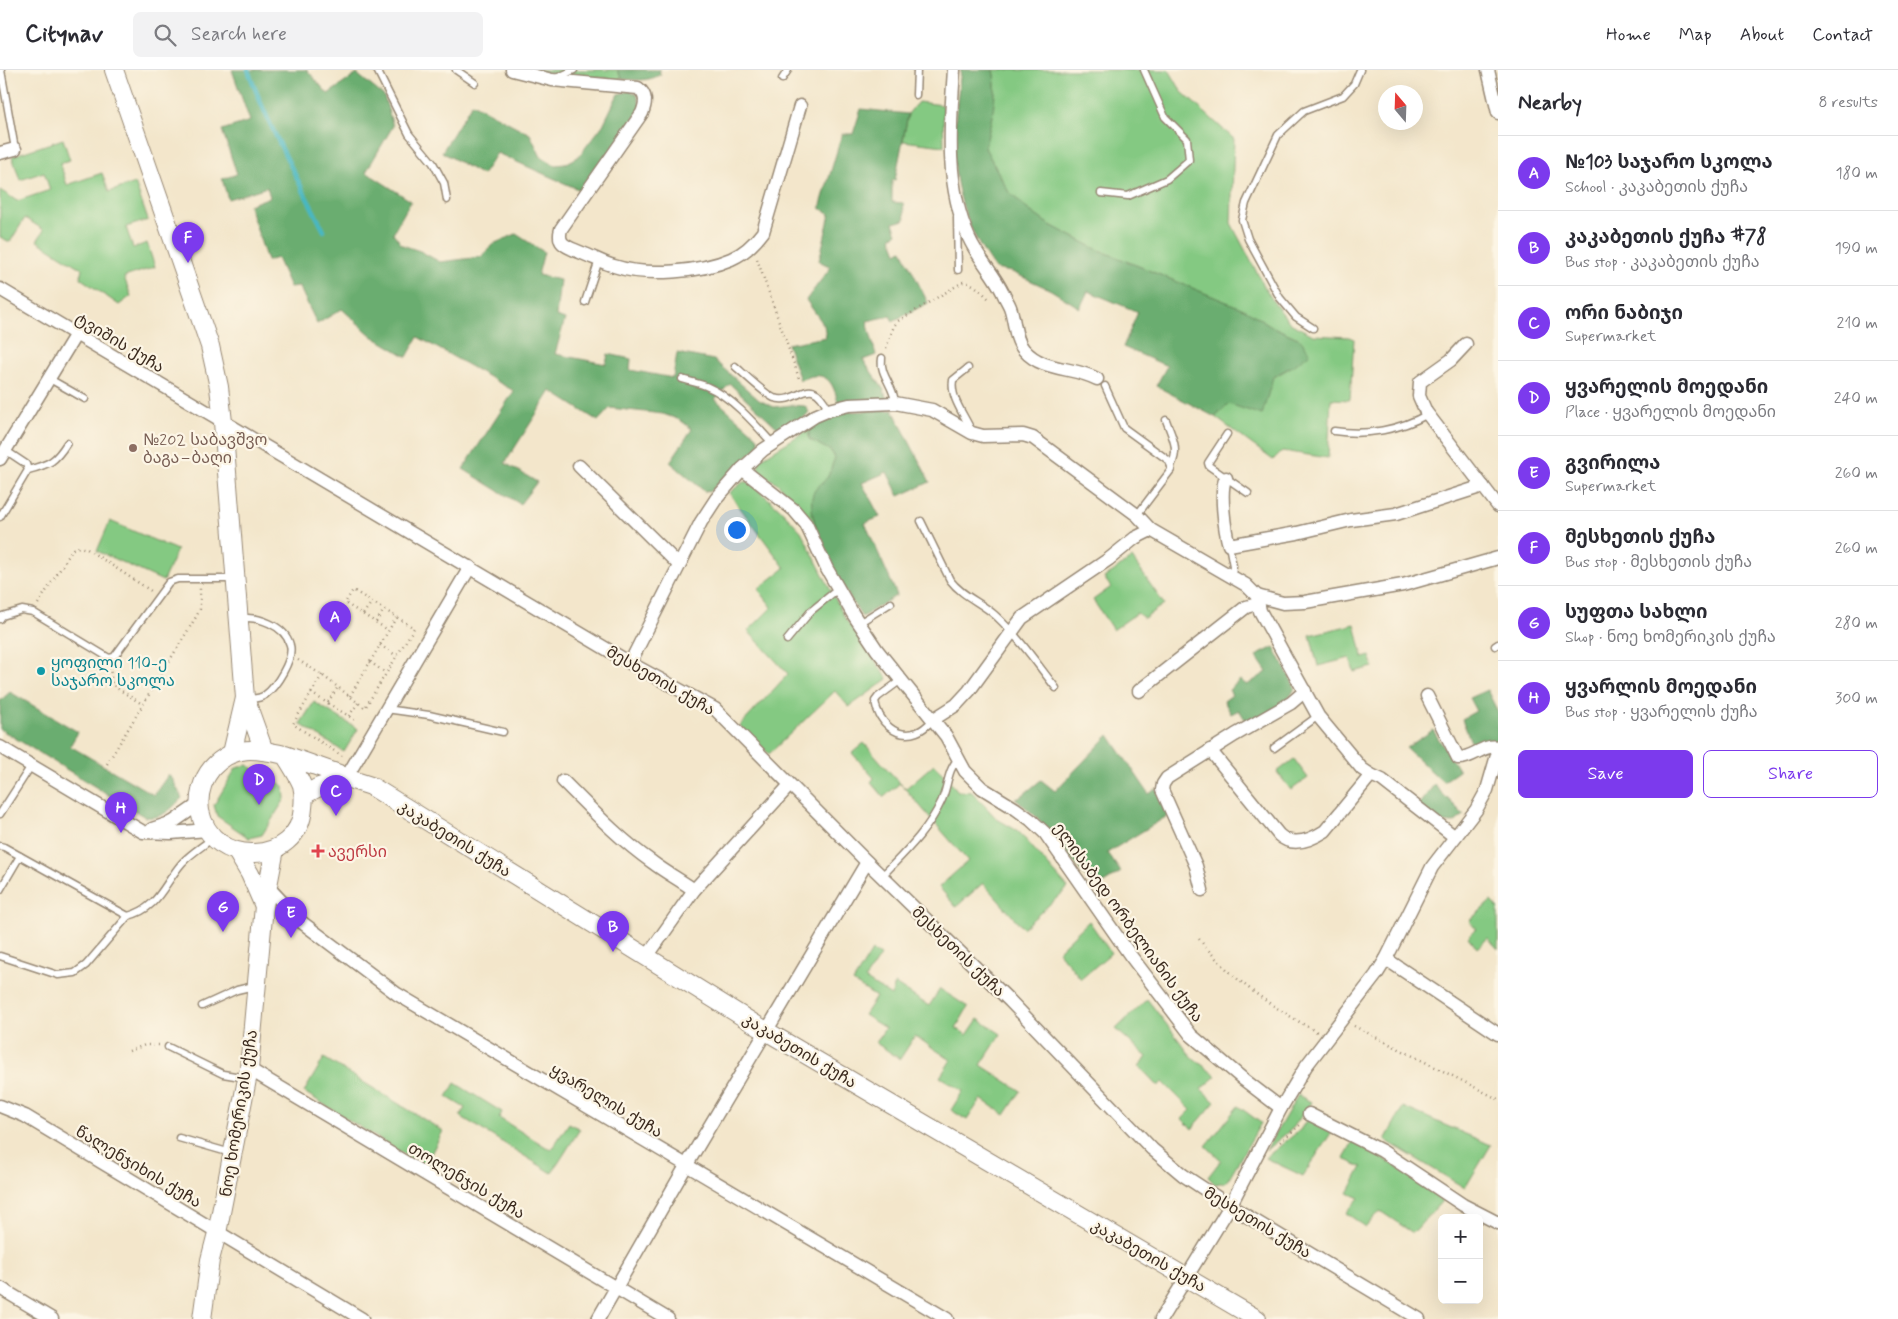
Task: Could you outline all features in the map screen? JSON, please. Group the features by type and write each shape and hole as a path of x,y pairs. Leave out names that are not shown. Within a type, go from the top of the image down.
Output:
{"street":[{"path":"114,70 210,346 219,387 223,422 245,698 264,751"},
{"path":"512,70 552,80 638,88 643,92 645,98 642,113 561,229 558,237 561,243 616,267 642,271 680,271 719,263 733,259 752,246 763,232 800,106"},
{"path":"954,70 949,130 952,180 969,238 979,257 999,285 1024,351 1049,367 1079,371 1101,383"},
{"path":"1488,70 1498,113"},
{"path":"0,153 15,149"},
{"name":"ტვიშის ქუჩა","path":"0,289 223,422"},
{"path":"2,455 76,334"},
{"path":"1226,478 1223,484 1224,516 1229,545 1492,494 1428,414 1419,396 1420,382 1451,360 1466,344"},
{"path":"630,663 701,522 716,498 742,469 773,444 815,416 829,410 849,405 895,403 932,410 972,433 983,436 1023,435 1033,438 1137,515 1152,530 1246,585 1257,600 1318,716 1362,769 1382,780 1455,837"},
{"name":"მესხეთის ქუჩა","path":"223,422 630,663 715,708 867,862 1010,1001 1152,1149 1183,1175 1230,1206 1419,1319"},
{"path":"579,466 680,565"},
{"name":"ელისაბედ ორბელიანის ქუჩა","path":"742,469 794,510 806,524 838,589 859,623 877,650 946,736 966,772 982,788 1016,808 1045,833 1130,955 1191,1035 1281,1108"},
{"path":"934,720 956,705 969,691 1022,618 1090,573 1135,538 1152,530"},
{"path":"1139,691 1257,600 1282,604 1305,602 1403,584 1498,558"},
{"path":"304,795 319,787 346,778 470,567"},
{"path":"1202,890 1196,866 1162,790 1163,784 1167,778 1210,750 1291,704 1305,691"},
{"path":"1427,696 1458,758 1467,757 1490,747 1498,747"},
{"path":"232,753 245,698"},
{"path":"0,747 143,832 210,834"},
{"path":"248,749 264,751 285,755 302,784 304,795 303,816 297,829 275,849 257,854 237,852 228,848 210,834 202,817 199,804 201,788 208,773 218,761 232,753 248,749"},
{"path":"1210,750 1279,835 1285,840 1293,842 1316,837 1325,830 1371,775"},
{"path":"1162,1319 1230,1206 1281,1108 1306,1066 1376,975 1432,868 1476,810 1487,790 1498,752"},
{"name":"კაკაბეთის ქუჩა","path":"285,755 371,786 382,792 766,1031 1257,1319"},
{"path":"563,781 623,839 651,861 694,890"},
{"path":"646,958 694,890 790,785"},
{"path":"143,832 173,822 199,804"},
{"name":"ნოე ხომერიკის ქუჩა","path":"202,1319 210,1260 248,1073 264,906 275,849"},
{"name":"ნოე ხომერიკის ქუჩა","path":"237,852 250,874 264,906"},
{"path":"598,1319 686,1166 867,862"},
{"name":"ყვარელის ქუჩა","path":"268,887 300,921 397,994 946,1319"},
{"path":"1386,959 1498,1034"},
{"name":"თოლენჯის ქუჩა","path":"248,1073 668,1319"},
{"name":"წალენჯიხის ქუჩა","path":"0,1106 25,1116 362,1319"},
{"path":"1309,1114 1382,1151 1463,1205 1498,1223"},
{"path":"0,1288 52,1319"}],"lane":[{"path":"0,70 15,149"},
{"path":"377,70 409,134 433,163 444,183 447,200"},
{"path":"456,70 475,83"},
{"path":"552,80 574,70"},
{"path":"782,79 788,70"},
{"path":"916,95 917,70"},
{"path":"1101,193 1128,196 1167,179 1189,160 1187,139 1165,117 1144,70"},
{"path":"1312,328 1296,317 1280,298 1248,239 1242,220 1246,203 1278,135 1304,111 1343,96 1354,84 1360,70"},
{"path":"957,200 958,270"},
{"path":"585,302 599,260"},
{"path":"882,358 882,371 895,398 895,403"},
{"path":"735,366 772,398 784,399 804,392 814,391 819,393 829,410"},
{"path":"968,368 953,380 952,387 954,396 972,433"},
{"path":"48,378 85,399"},
{"path":"682,379 707,386 716,391 742,411 773,444"},
{"path":"1101,383 1124,428 1168,460 1171,466"},
{"path":"1334,432 1354,433 1394,429 1414,422 1428,414"},
{"path":"1137,515 1171,470 1176,456 1166,420"},
{"path":"1227,434 1208,463 1212,468 1248,493"},
{"path":"0,518 28,470 46,465 58,457 67,443"},
{"path":"2,455 26,464 28,470"},
{"path":"921,521 950,580 957,589 967,597 985,606 1012,632 1056,688"},
{"path":"1229,545 1233,566 1232,576"},
{"path":"0,619 2,616 22,610 33,612 109,658 114,657 169,582 178,579 235,579"},
{"path":"787,640 811,611 838,589"},
{"path":"859,623 891,603"},
{"path":"238,618 247,617 258,620 281,631 291,646 291,655 282,674 272,688 264,696 257,699 245,698"},
{"path":"901,680 878,697 876,701 876,706 882,720 894,731 909,733 917,732 934,720"},
{"path":"386,710 429,715 503,732"},
{"path":"1274,748 1318,716"},
{"path":"882,876 915,842 932,817 940,803 951,768 958,759"},
{"path":"0,814 31,766"},
{"path":"0,956 58,975 75,973 86,965 128,916 139,913 150,906 183,862 210,834"},
{"path":"0,846 128,916"},
{"path":"0,890 20,856"},
{"path":"202,1006 237,990 256,986"},
{"path":"168,1047 223,1074 248,1073"},
{"path":"179,1138 232,1154"}],"path":[{"path":"752,246 804,392"},
{"path":"882,358 894,326 898,322 963,282 967,282 977,288 994,303 1007,302"},
{"path":"33,612 72,549 79,547 87,549 158,596"},
{"path":"107,764 200,609 200,579"},
{"path":"291,655 322,675 365,708 414,628 353,590 345,603 388,630"},
{"path":"363,614 372,602"},
{"path":"376,622 384,610"},
{"path":"350,696 396,617"},
{"path":"380,645 397,656"},
{"path":"109,658 112,685 143,704"},
{"path":"370,662 386,673"},
{"path":"322,675 293,724 342,756"},
{"path":"327,703 338,687"},
{"path":"311,693 357,721"},
{"path":"349,716 358,702"},
{"path":"1199,939 1230,974 1261,999 1327,1037"},
{"path":"1341,1020 1498,1099"},
{"path":"129,1050 155,1044 168,1047"}],"green space":[{"path":"232,70 307,70 328,94 357,74 384,96 393,126 366,172 411,201 393,233 402,245 420,251 440,262 481,257 493,244 516,234 544,252 538,275 560,280 556,316 565,319 555,354 606,364 608,354 631,359 630,370 673,378 677,353 714,360 759,400 774,407 805,406 809,412 796,424 780,430 730,384 715,399 757,436 759,442 757,448 709,492 704,491 670,462 692,429 680,420 663,414 610,408 598,421 551,391 505,463 537,482 520,504 463,469 514,391 418,337 407,357 372,336 342,309 317,324 299,286 290,287 277,258 267,261 249,205 270,197 267,187 228,199 222,179 237,174 222,130 250,121"},
{"path":"531,70 617,70 622,79 568,76"},
{"path":"617,70 661,70 659,72 661,74 647,79 622,79"},
{"path":"961,70 993,70 995,80 994,100 985,148 1008,191 1027,209 1048,224 1094,248 1246,310 1273,327 1300,339 1310,353 1296,364 1273,377 1262,415 1229,404 1215,417 1156,386 1167,366 1123,347 1138,312 1088,291 1080,308 1051,290 1012,272 995,269 969,224 963,207 956,174 954,139"},
{"path":"993,70 1169,70 1182,92 1234,139 1231,223 1264,286 1290,323 1313,335 1349,337 1354,339 1350,400 1331,399 1328,458 1282,451 1273,460 1215,417 1229,404 1296,364 1300,339 1273,327 1246,310 1094,248 1048,224 1027,209 1008,191 985,148 994,100 995,80"},
{"path":"630,91 637,94 641,108 582,191 497,153 482,175 442,152 472,103 530,134 541,157 555,165 565,164 578,157 603,125 618,94"},
{"path":"918,102 943,105 944,146 903,141 908,114"},
{"path":"861,109 908,114 895,180 892,181 892,202 903,203 905,220 893,223 897,233 891,237 897,253 902,250 928,303 893,321 890,316 867,321 876,355 863,360 884,390 887,400 838,403 833,388 822,376 800,380 787,344 826,337 824,325 806,300 831,267 819,261 830,214 820,208 842,134 853,134"},
{"path":"63,139 70,160 60,163 67,185 102,173 109,192 135,183 148,220 126,227 133,248 147,243 155,267 124,277 131,296 119,305 80,278 82,269 37,241 44,230 25,218 10,242 0,237 0,190 17,201 50,190 44,172 20,180 12,156"},
{"path":"893,410 930,482 899,496 887,472 862,483 880,517 865,523 897,595 862,617 828,557 814,521 813,494 828,476 835,458 831,451 809,439 809,429 827,417 840,412"},
{"path":"809,429 809,439 831,451 835,458 828,477 813,494 812,514 816,527 776,482 762,475 758,468 760,459"},
{"path":"743,482 749,482 780,509 801,531 845,618 888,679 849,707 835,691 769,754 740,726 788,674 748,631 772,607 758,589 785,568 729,493"},
{"path":"110,521 177,550 163,581 97,551"},
{"path":"1132,558 1164,604 1144,618 1137,613 1113,630 1093,600 1111,587 1104,578"},
{"path":"1355,624 1363,658 1370,656 1373,667 1354,672 1350,658 1318,666 1310,635"},
{"path":"1274,647 1295,687 1288,699 1282,704 1248,724 1239,710 1231,714 1224,701 1232,695 1229,690 1240,680 1247,685 1267,672 1256,656"},
{"path":"1487,690 1498,712 1498,738 1484,746 1473,747 1462,719 1476,711 1469,698"},
{"path":"10,692 78,732 70,746 154,795 168,775 172,778 182,798 162,815 145,817 0,729 0,701"},
{"path":"314,702 358,729 344,752 300,724"},
{"path":"1433,730 1459,771 1443,782 1406,748"},
{"path":"1109,735 1149,794 1156,789 1169,815 1107,853 1121,872 1094,889 1048,829 1015,799 1019,798 1041,780 1055,791"},
{"path":"864,743 900,783 884,797 871,782 874,778 852,753"},
{"path":"1294,759 1308,778 1291,790 1277,772"},
{"path":"934,764 958,791 972,792 997,819 1018,831 1068,888 1023,928 983,883 956,907 939,887 968,861 905,789"},
{"path":"247,765 284,786 285,799 262,835 249,838 217,816 214,805 236,768"},
{"path":"1434,785 1464,815 1454,823 1440,822 1418,805"},
{"path":"1491,901 1498,909 1498,949 1488,938 1477,948 1468,937 1476,929 1469,921"},
{"path":"1089,921 1111,953 1081,979 1058,951"},
{"path":"872,951 880,956 865,979 891,996 895,984 929,1006 940,989 968,1007 956,1028 967,1035 978,1019 1001,1034 981,1065 1021,1091 1005,1115 981,1099 967,1120 951,1110 963,1091 940,1077 951,1060 915,1036 900,1059 876,1043 885,1028 864,1015 876,997 853,982"},
{"path":"1147,999 1191,1056 1216,1076 1201,1089 1215,1102 1192,1129 1182,1119 1191,1110 1163,1082 1158,1086 1139,1066 1147,1057 1116,1029"},
{"path":"324,1058 443,1131 424,1167 304,1092"},
{"path":"455,1083 502,1112 499,1118 551,1150 569,1123 580,1129 552,1173 460,1116 465,1108 447,1097"},
{"path":"1298,1095 1311,1102 1293,1128 1266,1150"},
{"path":"1238,1106 1261,1123 1226,1182 1215,1184 1208,1177 1221,1160 1206,1146"},
{"path":"1403,1107 1491,1145 1465,1188 1385,1140"},
{"path":"1308,1118 1333,1130 1303,1176 1265,1158 1300,1130"},
{"path":"1353,1141 1391,1163 1442,1201 1413,1233 1380,1211 1366,1227 1346,1213 1359,1198 1348,1193 1362,1167 1344,1159"}],"waterway":[{"path":"248,70 274,132 324,231"}],"place":[{"name":"მესხეთის ქუჩა","path":"188,263"},
{"name":"№202 საბავშვო ბაგა–ბაღი","path":"133,448"},
{"name":"№103 საჯარო სკოლა","path":"335,642"},
{"name":"ყოფილი 110-ე საჯარო სკოლა","path":"41,671"},
{"name":"ყვარელის მოედანი","path":"259,805"},
{"name":"ორი ნაბიჯი","path":"336,816"},
{"name":"ყვარლის მოედანი","path":"121,833"},
{"name":"ავერსი","path":"318,851"},
{"name":"სუფთა სახლი","path":"223,932"},
{"name":"გვირილა","path":"291,938"},
{"name":"კაკაბეთის ქუჩა #78","path":"613,952"}]}
